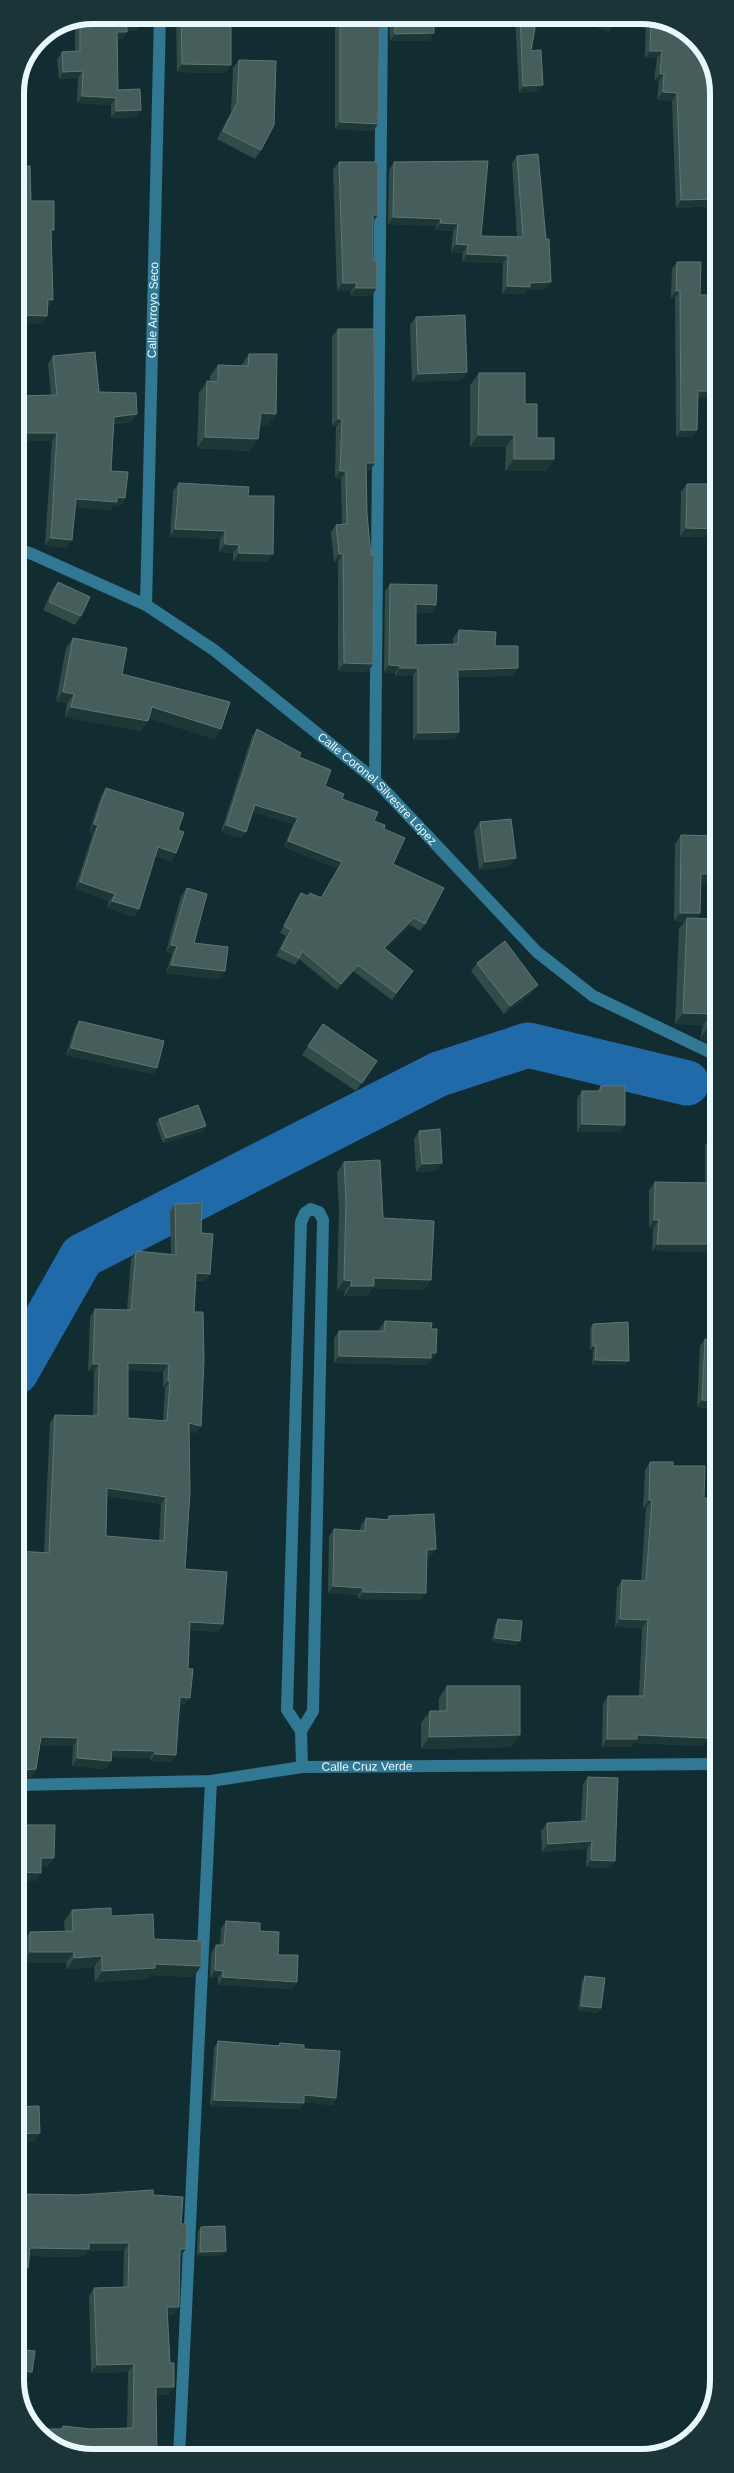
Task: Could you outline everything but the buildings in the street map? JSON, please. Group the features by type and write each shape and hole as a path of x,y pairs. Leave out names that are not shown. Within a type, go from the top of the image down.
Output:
{"street":[{"name":"Calle Arroyo Seco","path":"146,605 160,24"},
{"path":"375,780 382,24"},
{"name":"Calle Coronel Silvestre López","path":"24,551 146,605 214,650 375,780 537,952 593,996 710,1052"},
{"path":"301,1731 313,1711 323,1220 319,1212 311,1209 305,1213 301,1222 287,1710 301,1731 302,1767"},
{"name":"Calle Cruz Verde","path":"24,1786 211,1781 302,1767 710,1764"},
{"path":"179,2449 211,1781"}],"waterway":[{"path":"24,1358 82,1256 439,1074 528,1045 687,1083"}]}
